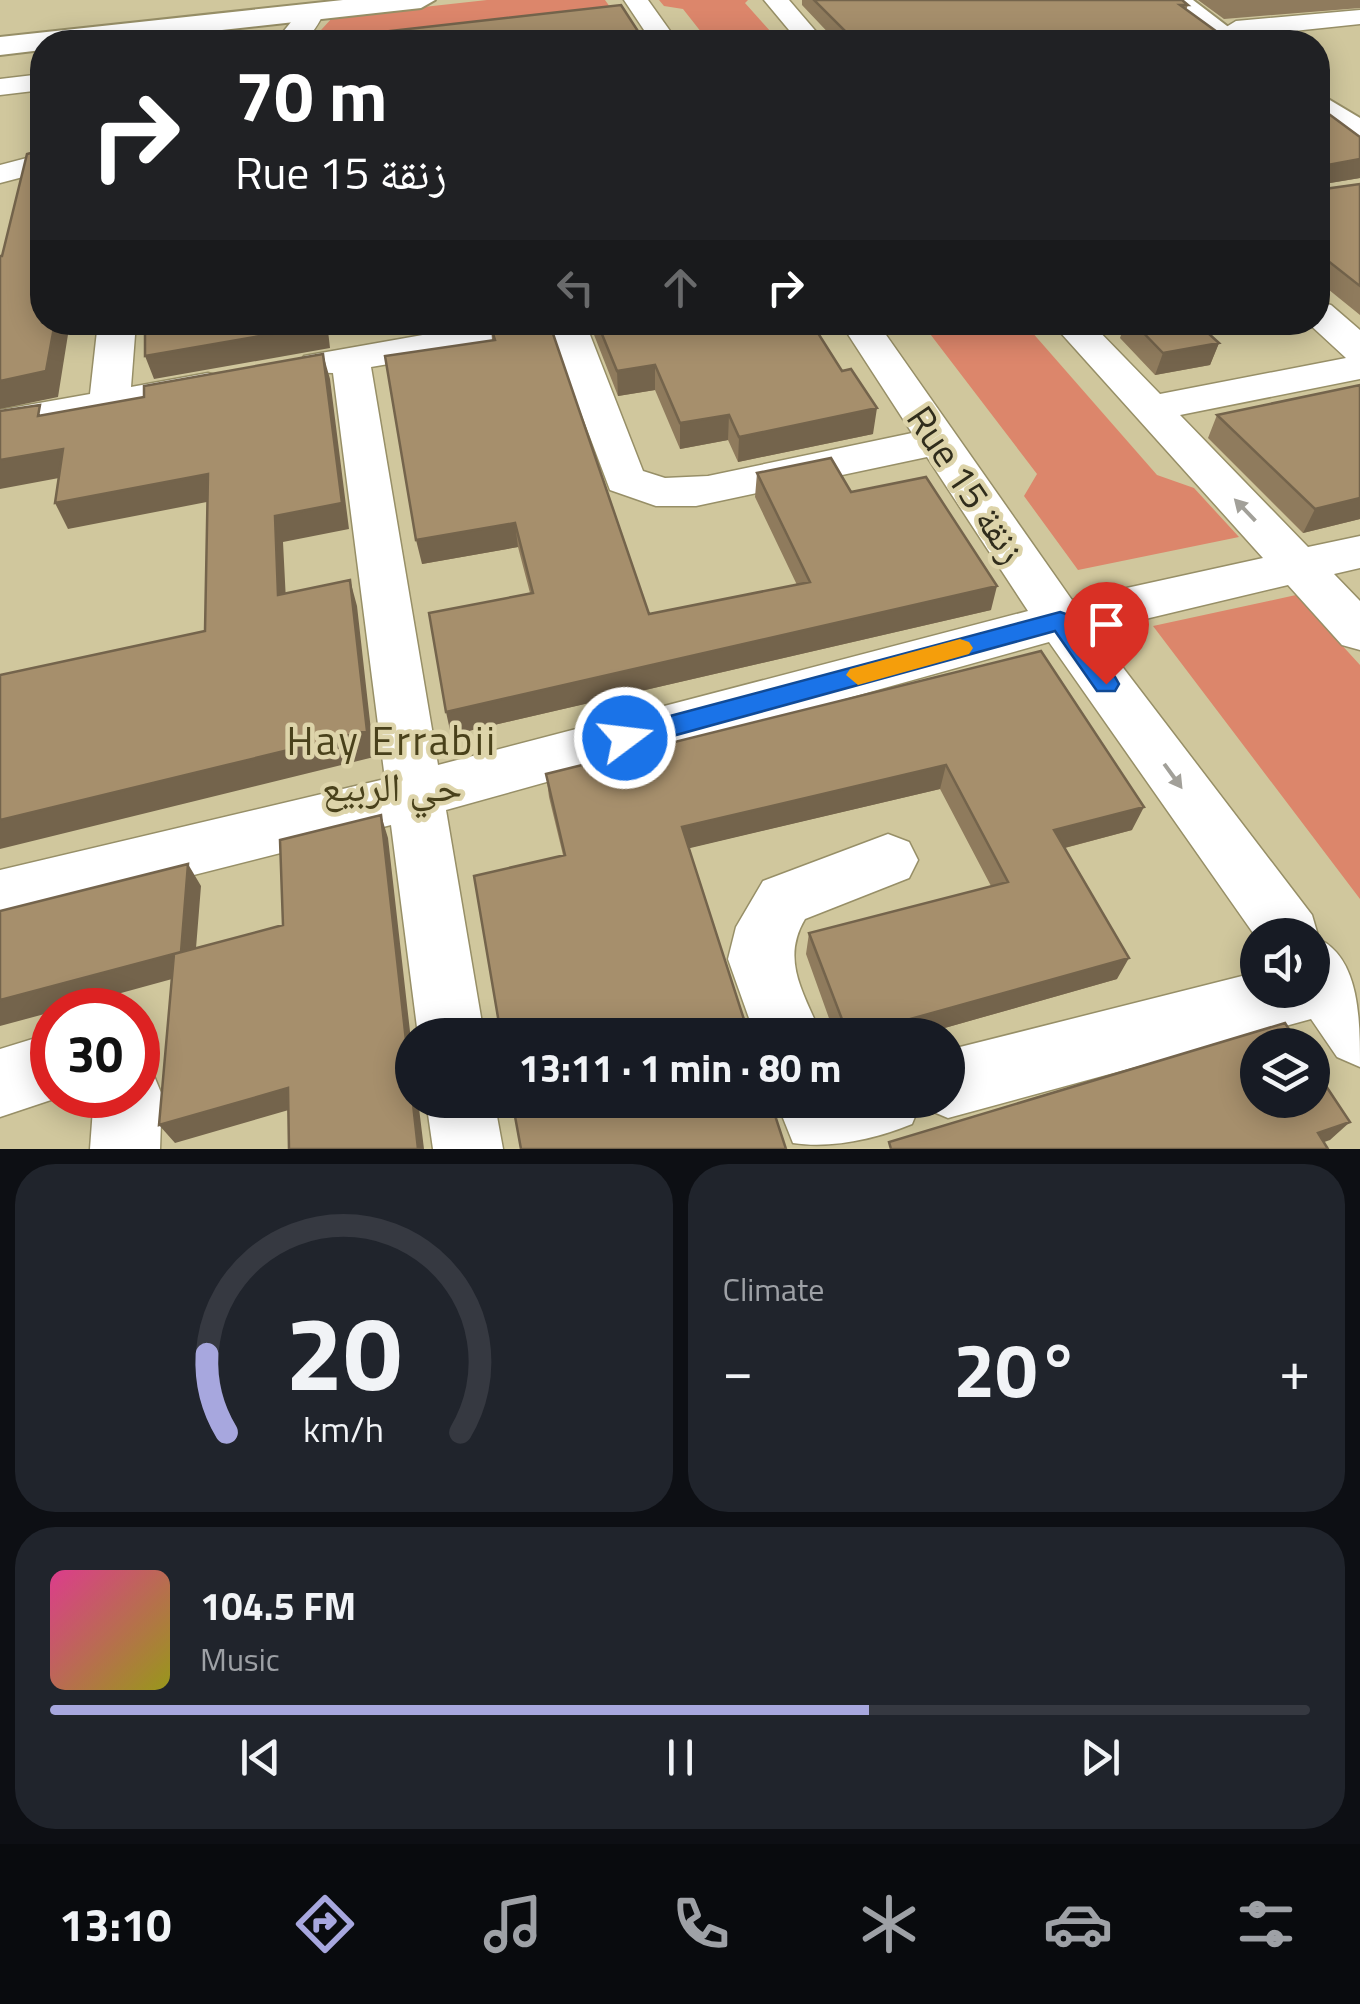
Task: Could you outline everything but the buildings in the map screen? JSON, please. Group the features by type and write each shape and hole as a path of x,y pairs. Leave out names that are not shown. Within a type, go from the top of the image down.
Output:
{"main road":[{"path":"104,30 363,0"},
{"path":"287,30 312,12 421,0"},
{"path":"1175,0 1227,30"},
{"path":"1201,0 1233,30"},
{"path":"0,42 30,39"},
{"path":"0,42 30,41"},
{"path":"1330,95 1360,116"},
{"path":"1330,112 1360,134"}],"street":[{"path":"636,0 656,30"},
{"path":"776,0 802,30"},
{"path":"1286,30 1360,17"},
{"path":"0,87 30,83"},
{"path":"0,174 30,166"},
{"path":"1330,323 1360,350"},
{"path":"110,403 115,335"},
{"path":"0,423 488,335"},
{"path":"571,335 626,480 646,492 673,495 708,490 938,441"},
{"name":"Rue 15 زنقة","path":"867,335 1060,621 1272,918"},
{"path":"1081,335 1360,632"},
{"path":"350,358 449,1018"},
{"path":"1147,409 1360,367"},
{"path":"0,897 416,794 1060,621 1360,552"},
{"path":"782,1018 760,959 767,927 784,900 888,860"},
{"path":"965,1079 1240,1004"},
{"path":"0,1083 30,1074"},
{"path":"125,1149 127,1118"},
{"path":"463,1118 468,1149"}],"shaded area":[{"path":"487,0 605,0 610,7 413,30 321,30 333,17"},
{"path":"659,0 748,0 745,3 769,30 700,30 683,9 664,6"},
{"path":"931,335 1034,335 1157,475 1194,488 1239,537 1078,570 1024,496 1037,474"},
{"path":"1296,595 1360,665 1360,899 1153,626"}],"slow traffic":[{"path":"858,675 960,648"}],"district":[{"name":"Hay Errabii حي الربيع","path":"392,763"}],"route":[{"path":"625,738 1060,621 1106,684"}]}
